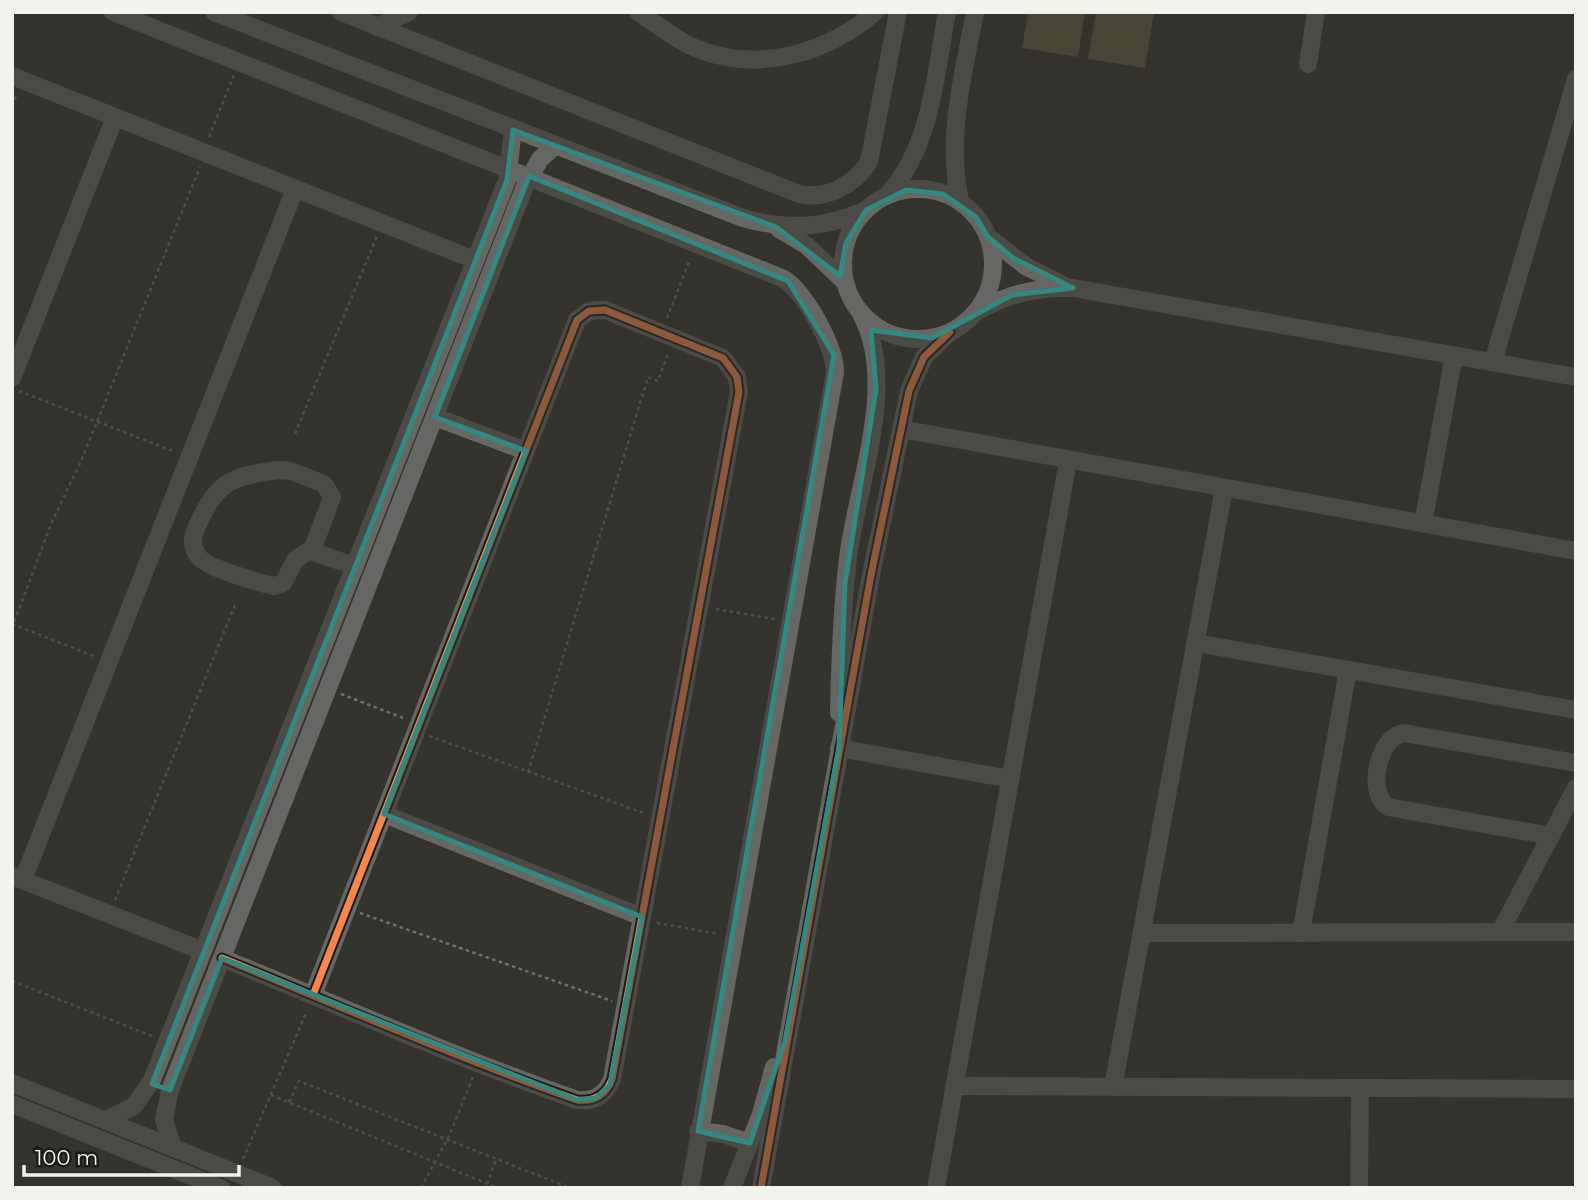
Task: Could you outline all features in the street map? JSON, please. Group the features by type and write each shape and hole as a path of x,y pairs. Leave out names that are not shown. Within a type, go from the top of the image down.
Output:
{"street":[{"path":"113,12 788,281 798,291 834,355 835,372 690,1188"},
{"path":"214,12 711,207 776,227 813,251 844,281 874,349 876,389 845,583 839,748"},
{"path":"341,12 799,194 816,196 840,188 859,174 869,162 898,12"},
{"path":"377,27 409,12"},
{"path":"639,13 702,51 755,59 787,56 818,48 844,35 875,12"},
{"path":"776,227 832,223 866,210 888,195 909,167 924,134 947,12"},
{"path":"960,202 954,168 953,132 975,12"},
{"path":"1308,64 1316,12"},
{"path":"12,76 475,260"},
{"path":"1493,362 1576,79"},
{"path":"12,379 115,117"},
{"path":"106,1120 134,1106 152,1080 510,169 513,130"},
{"path":"173,1148 164,1119 170,1090 530,176 540,159 555,146"},
{"path":"203,951 18,878 109,661 295,189"},
{"path":"888,195 925,190 960,202 976,217 988,237 993,256 987,295 976,312"},
{"path":"844,281 846,243 854,225 866,210"},
{"path":"988,237 1027,267 1073,288"},
{"path":"761,1188 839,748 901,429 918,368 932,348 976,312 1012,295 1032,290 1073,288 1576,377"},
{"path":"222,958 313,995 583,1101 601,1095 610,1085 739,384 734,369 723,358 605,310 597,309 583,315 574,327 313,995"},
{"path":"860,313 875,326 892,335 912,339 932,338 950,332"},
{"path":"1423,524 1454,355"},
{"path":"435,417 526,451"},
{"path":"901,429 1576,551"},
{"path":"936,1188 1069,461"},
{"path":"310,551 331,503 331,492 324,484 285,470 233,480 218,488 209,498 193,534 194,550 203,562 274,586 283,583 296,559 310,551 355,566"},
{"path":"1113,1087 1224,489"},
{"path":"1196,643 1576,709"},
{"path":"1301,933 1348,670"},
{"path":"1551,836 1388,807 1380,801 1376,791 1383,749 1392,737 1404,733 1576,763"},
{"path":"839,748 1010,779"},
{"path":"1500,933 1576,788"},
{"path":"384,814 641,919"},
{"path":"1142,933 1576,933"},
{"path":"732,1188 785,1041"},
{"path":"152,1080 158,1090 170,1090"},
{"path":"12,1083 273,1188"},
{"path":"954,1086 1576,1089"},
{"path":"1359,1188 1360,1088"},
{"path":"12,1104 221,1188"},
{"path":"698,1131 723,1134 750,1143"}],"path":[{"path":"109,661 13,626 51,524 97,421 239,62"},
{"path":"295,434 382,223"},
{"path":"662,332 696,243"},
{"path":"528,772 648,377 658,381 668,353"},
{"path":"12,388 190,458"},
{"path":"110,914 235,605"},
{"path":"699,607 790,622"},
{"path":"328,689 528,772 660,819"},
{"path":"347,908 625,1006"},
{"path":"641,919 733,936"},
{"path":"12,981 167,1041"},
{"path":"240,1164 313,995"},
{"path":"421,1188 447,1139 474,1073"},
{"path":"289,1102 299,1081 570,1188"},
{"path":"271,1094 498,1188"},
{"path":"487,1184 496,1159"}],"highlighted area":[{"path":"513,130 776,227 840,276 846,243 866,210 906,190 943,194 976,217 988,237 1013,258 1073,288 1012,295 932,338 871,330 876,389 845,583 839,748 785,1041 750,1143 698,1131 834,355 788,281 529,176 435,417 526,451 384,814 642,917 610,1085 596,1098 577,1100 222,958 170,1090 152,1084 507,180"}],"shaded area":[{"path":"1028,12 1085,12 1078,57 1022,48"},
{"path":"1096,12 1154,12 1145,68 1088,59"}],"cycle path":[{"path":"222,958 443,1049 577,1100 589,1100 603,1093 612,1079 739,392 737,377 723,358 605,310 589,311 577,320 313,995"},
{"path":"761,1188 871,575 909,391 924,357 950,332"}]}
